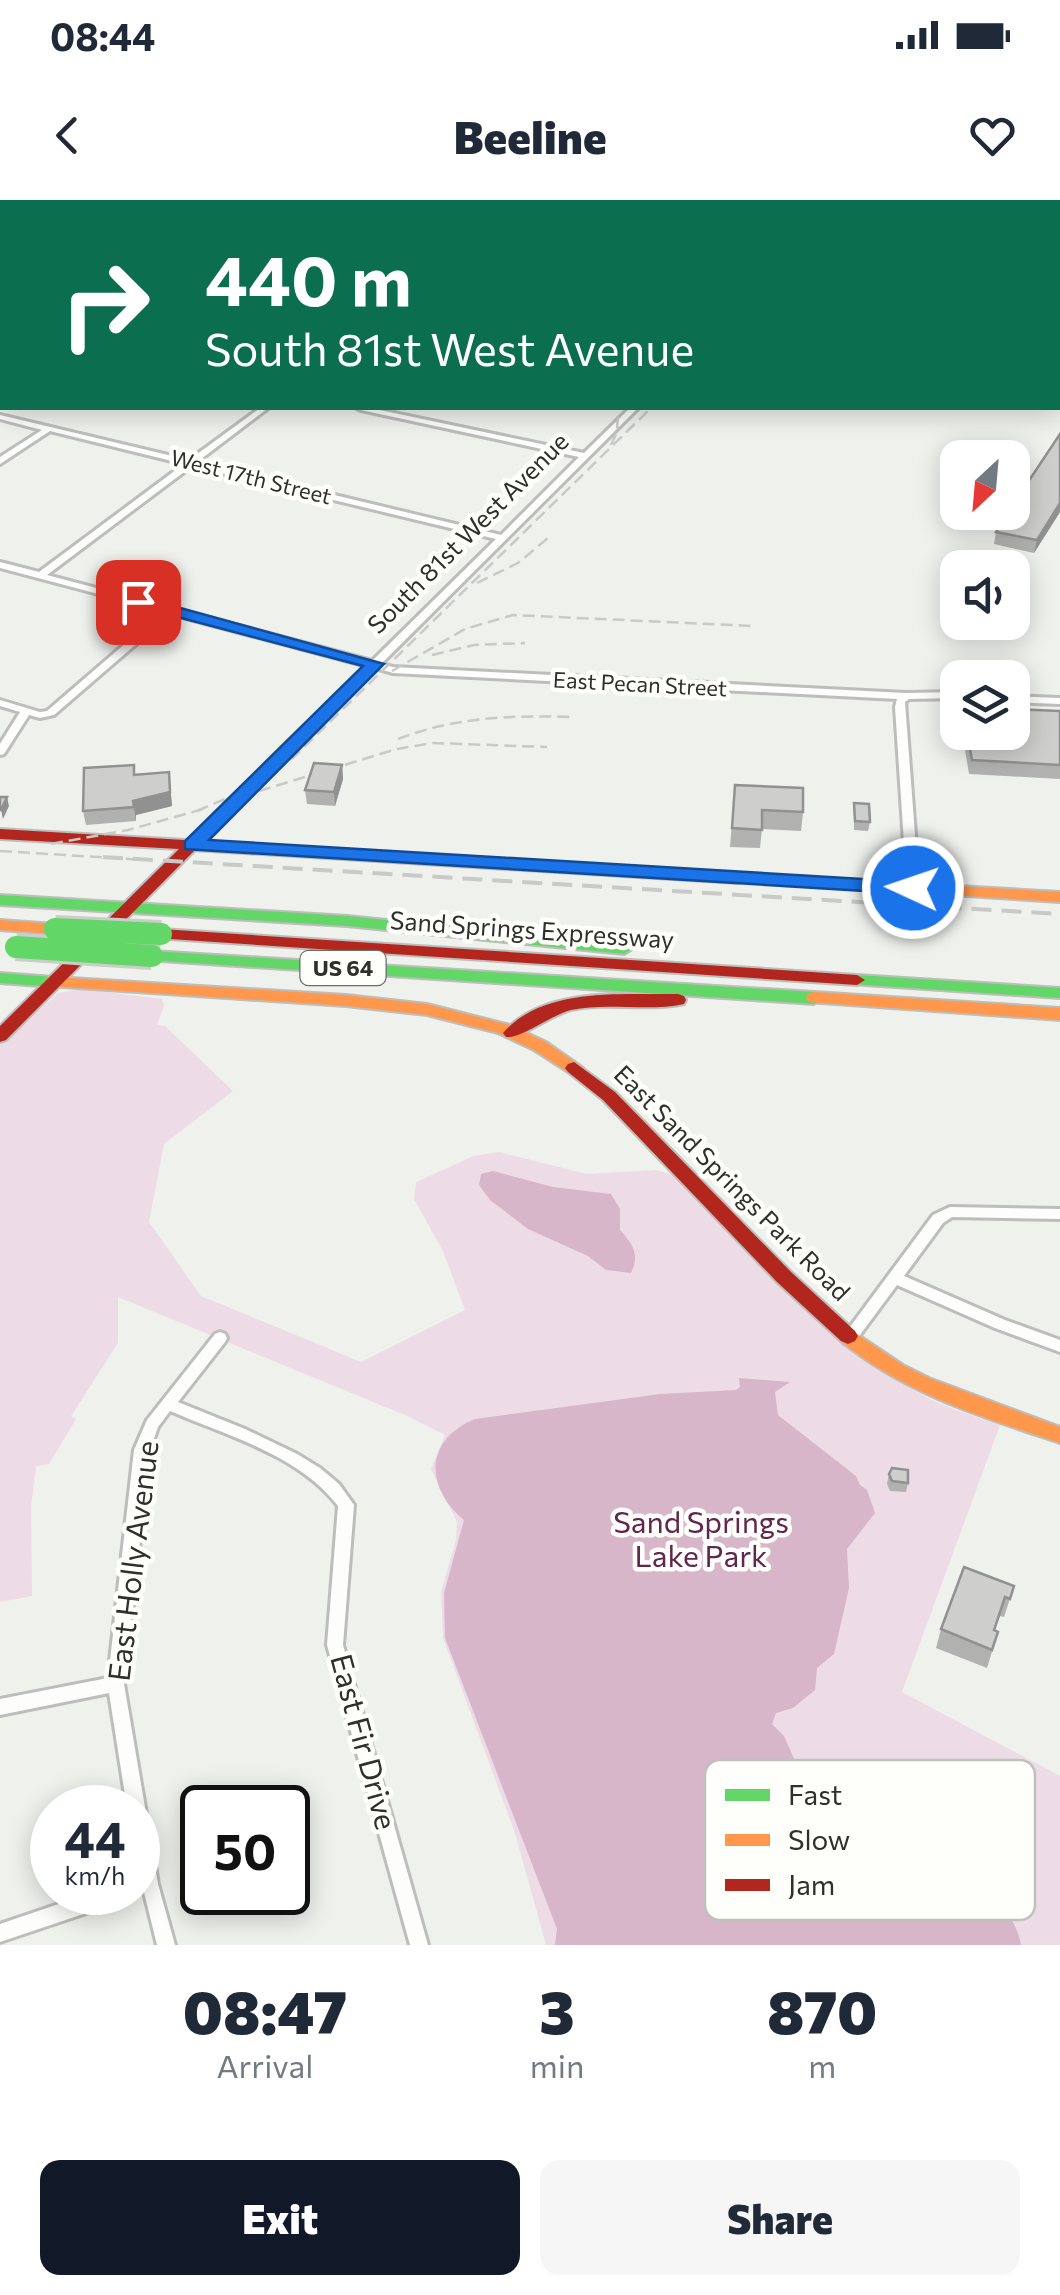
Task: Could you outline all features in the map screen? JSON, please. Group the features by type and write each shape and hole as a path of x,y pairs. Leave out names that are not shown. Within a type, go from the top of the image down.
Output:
{"main road":[{"path":"0,834 1060,897"},
{"name":"South 81st West Avenue","path":"0,1036 192,845"},
{"path":"0,900 347,921 647,952 722,970"},
{"name":"Sand Springs Expressway","path":"0,925 55,928 157,945 1060,1014"},
{"name":"Sand Springs Expressway","path":"8,947 157,945 722,970 1060,993"},
{"name":"East Sand Springs Park Road","path":"0,978 408,1006 472,1019 512,1033 566,1062 602,1090 849,1339 927,1388 1060,1436"},
{"path":"512,1033 539,1010 565,1001 648,1002 778,994"}],"street":[{"path":"41,576 261,410"},
{"path":"371,410 585,456"},
{"name":"South 81st West Avenue","path":"192,845 632,410"},
{"name":"West 17th Street","path":"0,418 502,538"},
{"path":"0,461 48,429"},
{"name":"East Pecan Street","path":"0,564 393,670 940,695"},
{"path":"0,704 45,715 58,709 170,610"},
{"path":"906,696 900,701 900,708 913,888"},
{"path":"1030,699 1060,701"},
{"path":"0,752 5,734 26,711"},
{"path":"849,1339 938,1219 950,1212 1060,1214"},
{"path":"895,1278 1060,1346"},
{"name":"East Holly Avenue","path":"132,1785 116,1684 142,1450 152,1424 220,1338"},
{"name":"East Fir Drive","path":"168,1404 309,1467 338,1491 346,1506 335,1646 420,1945"},
{"path":"0,1706 116,1684"},
{"path":"0,1933 54,1915"},
{"path":"154,1915 166,1945"}],"green space":[{"name":"Sand Springs Lake Park","path":"83,989 162,999 164,1005 157,1025 165,1026 233,1091 164,1144 149,1222 201,1296 361,1362 465,1310 443,1251 414,1199 416,1182 474,1156 499,1152 587,1174 656,1170 679,1177 797,1301 862,1356 934,1401 1000,1425 902,1692 1030,1760 705,1760 705,1920 1035,1920 1035,1763 1060,1776 1060,1945 546,1945 515,1833 443,1638 441,1592 456,1540 457,1522 431,1469 445,1435 118,1297 118,1343 71,1416 76,1419 49,1464 36,1466 31,1507 32,1596 0,1602 0,1045 58,993"}],"shaded area":[{"path":"493,1171 553,1187 611,1194 620,1209 620,1230 634,1250 631,1273 606,1270 588,1256 528,1229 490,1200 479,1185 481,1174"},
{"path":"739,1378 790,1382 775,1392 778,1415 856,1476 867,1490 875,1513 847,1549 849,1588 834,1654 817,1668 815,1690 793,1708 776,1713 772,1724 784,1736 795,1760 705,1760 705,1920 1012,1920 1021,1945 555,1945 557,1929 445,1638 444,1593 464,1520 442,1493 436,1465 439,1451 459,1428 475,1419 740,1387"}],"building":[{"path":"1060,434 1060,503 1037,540 996,532 1030,530 1030,479"},
{"path":"1030,710 1060,711 1060,765 972,760 970,750 1030,750"},
{"path":"314,763 342,765 334,792 305,790"},
{"path":"134,765 134,775 169,772 170,792 133,801 134,807 83,811 84,768"},
{"path":"735,785 803,788 803,812 762,810 762,830 732,828"},
{"path":"854,803 869,804 870,822 855,821"},
{"path":"892,1468 908,1470 908,1483 892,1481"},
{"path":"964,1567 1014,1586 1010,1599 1005,1597 992,1650 941,1629"}],"railway":[{"path":"198,810 250,788 293,758 649,410"},
{"path":"611,445 617,432 618,411"},
{"path":"477,583 518,563 548,538"},
{"path":"392,671 465,629 513,615 753,626"},
{"path":"432,655 474,645 525,643"},
{"path":"398,739 484,719 572,717"},
{"path":"259,791 397,749 433,743 547,747"},
{"path":"198,810 207,808"},
{"path":"51,844 128,830 198,810"},
{"path":"0,851 145,860"},
{"path":"103,857 1060,914"}],"traffic: fast":[{"path":"0,900 347,921 624,949"},
{"path":"55,929 161,934"},
{"path":"16,947 152,956"},
{"path":"152,956 814,998"},
{"path":"0,978 54,982"},
{"path":"857,980 1060,993"}],"traffic: slow":[{"path":"738,878 1060,897"},
{"path":"0,925 55,929"},
{"path":"54,982 427,1009 504,1029 574,1068"},
{"path":"814,998 1060,1014"},
{"path":"848,1336 871,1355 921,1384 1060,1435"}],"traffic: jam":[{"path":"0,834 738,878"},
{"path":"0,1036 192,845"},
{"path":"161,934 857,980"},
{"path":"512,1033 531,1020 570,1005 678,1000"},
{"path":"574,1068 609,1096 784,1277 848,1336"}],"route":[{"path":"138,602 375,664 192,845 913,888"}]}
